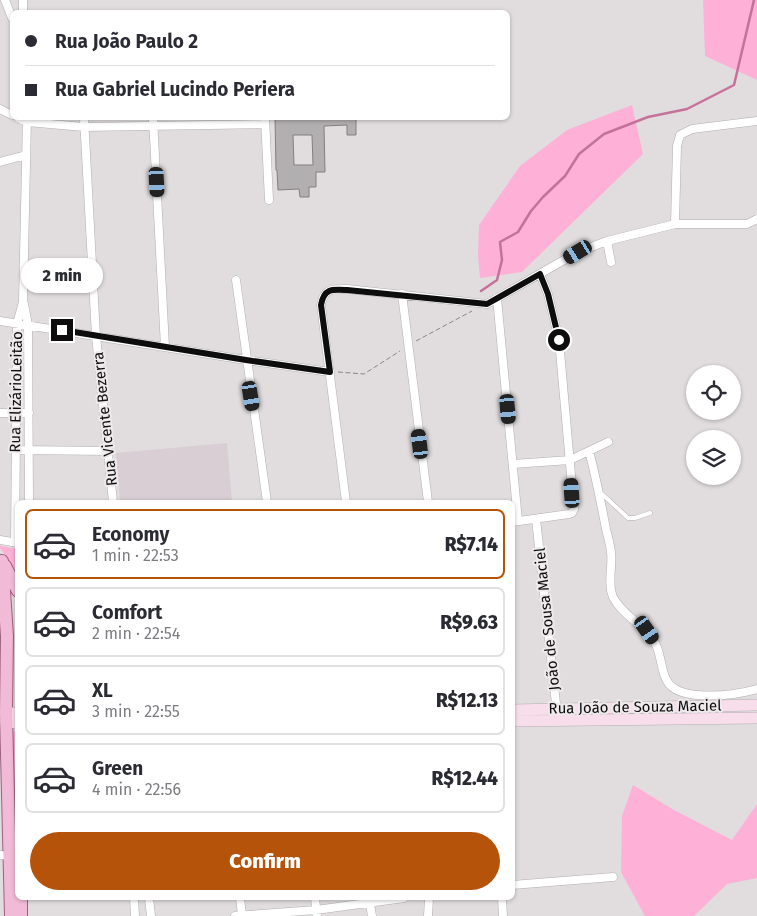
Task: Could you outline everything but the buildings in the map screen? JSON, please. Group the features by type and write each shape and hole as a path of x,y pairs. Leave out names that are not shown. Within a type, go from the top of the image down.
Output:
{"main road":[{"path":"1,559 15,585"},
{"path":"1,559 8,718 5,855 10,916"},
{"path":"21,900 21,916"}],"street":[{"path":"6,0 10,12"},
{"path":"27,120 84,127 265,121 269,200"},
{"name":"Rua ElizárioLeitão","path":"16,500 17,324 23,302 27,120"},
{"name":"Rua Vicente Bezerra","path":"84,120 96,336 113,500"},
{"path":"153,120 165,347"},
{"path":"675,224 677,146 680,135 692,130 757,121"},
{"path":"0,162 26,155"},
{"path":"346,500 321,305 322,297 327,291 335,289 402,294 487,304 578,252 607,241 675,224 747,224 756,220"},
{"path":"607,241 611,262"},
{"path":"515,521 572,513 570,460 559,340 548,294 540,274"},
{"path":"236,280 267,500"},
{"path":"402,294 428,500"},
{"path":"497,298 513,464 514,500"},
{"path":"23,302 28,325 29,500"},
{"path":"0,321 330,372"},
{"path":"0,413 29,414"},
{"path":"513,464 570,460 608,442"},
{"path":"15,450 108,451"},
{"path":"589,451 611,552 610,582 613,596 626,613 647,630 660,652 664,674 669,684 674,689 698,694 726,694 757,689"},
{"name":"João de Sousa Maciel","path":"536,519 557,714"},
{"path":"0,540 15,543"},
{"name":"Rua João de Souza Maciel","path":"515,721 557,714 757,705"},
{"name":"Rua João de Souza Maciel","path":"515,710 557,714 757,718"},
{"path":"515,885 613,878"},
{"path":"134,900 135,916"},
{"path":"150,900 151,916"},
{"path":"240,900 238,916 317,913 369,900 372,916"},
{"path":"315,900 317,913"},
{"path":"428,916 429,900"},
{"path":"502,900 503,916"}],"lane":[{"path":"599,492 628,518 635,518 650,513"}],"shaded area":[{"path":"703,0 757,0 757,80 705,56"},
{"path":"632,105 643,154 522,272 480,278 478,256 479,225 520,166 567,130"},
{"path":"227,443 232,500 120,500 116,453"},
{"path":"0,546 15,549 15,569"},
{"path":"12,732 15,732 15,870"},
{"path":"633,785 674,810 732,840 757,804 757,878 727,884 694,916 645,916 621,872 622,816"}],"waterway":[{"path":"481,291 497,280 502,260 500,242 518,232 531,211 565,176 579,154 604,134 648,117 687,109 734,85 754,0"}],"route":[{"path":"62,330 330,372 321,305 322,297 327,291 335,289 402,294 487,304 540,274 548,294 559,340"}]}
